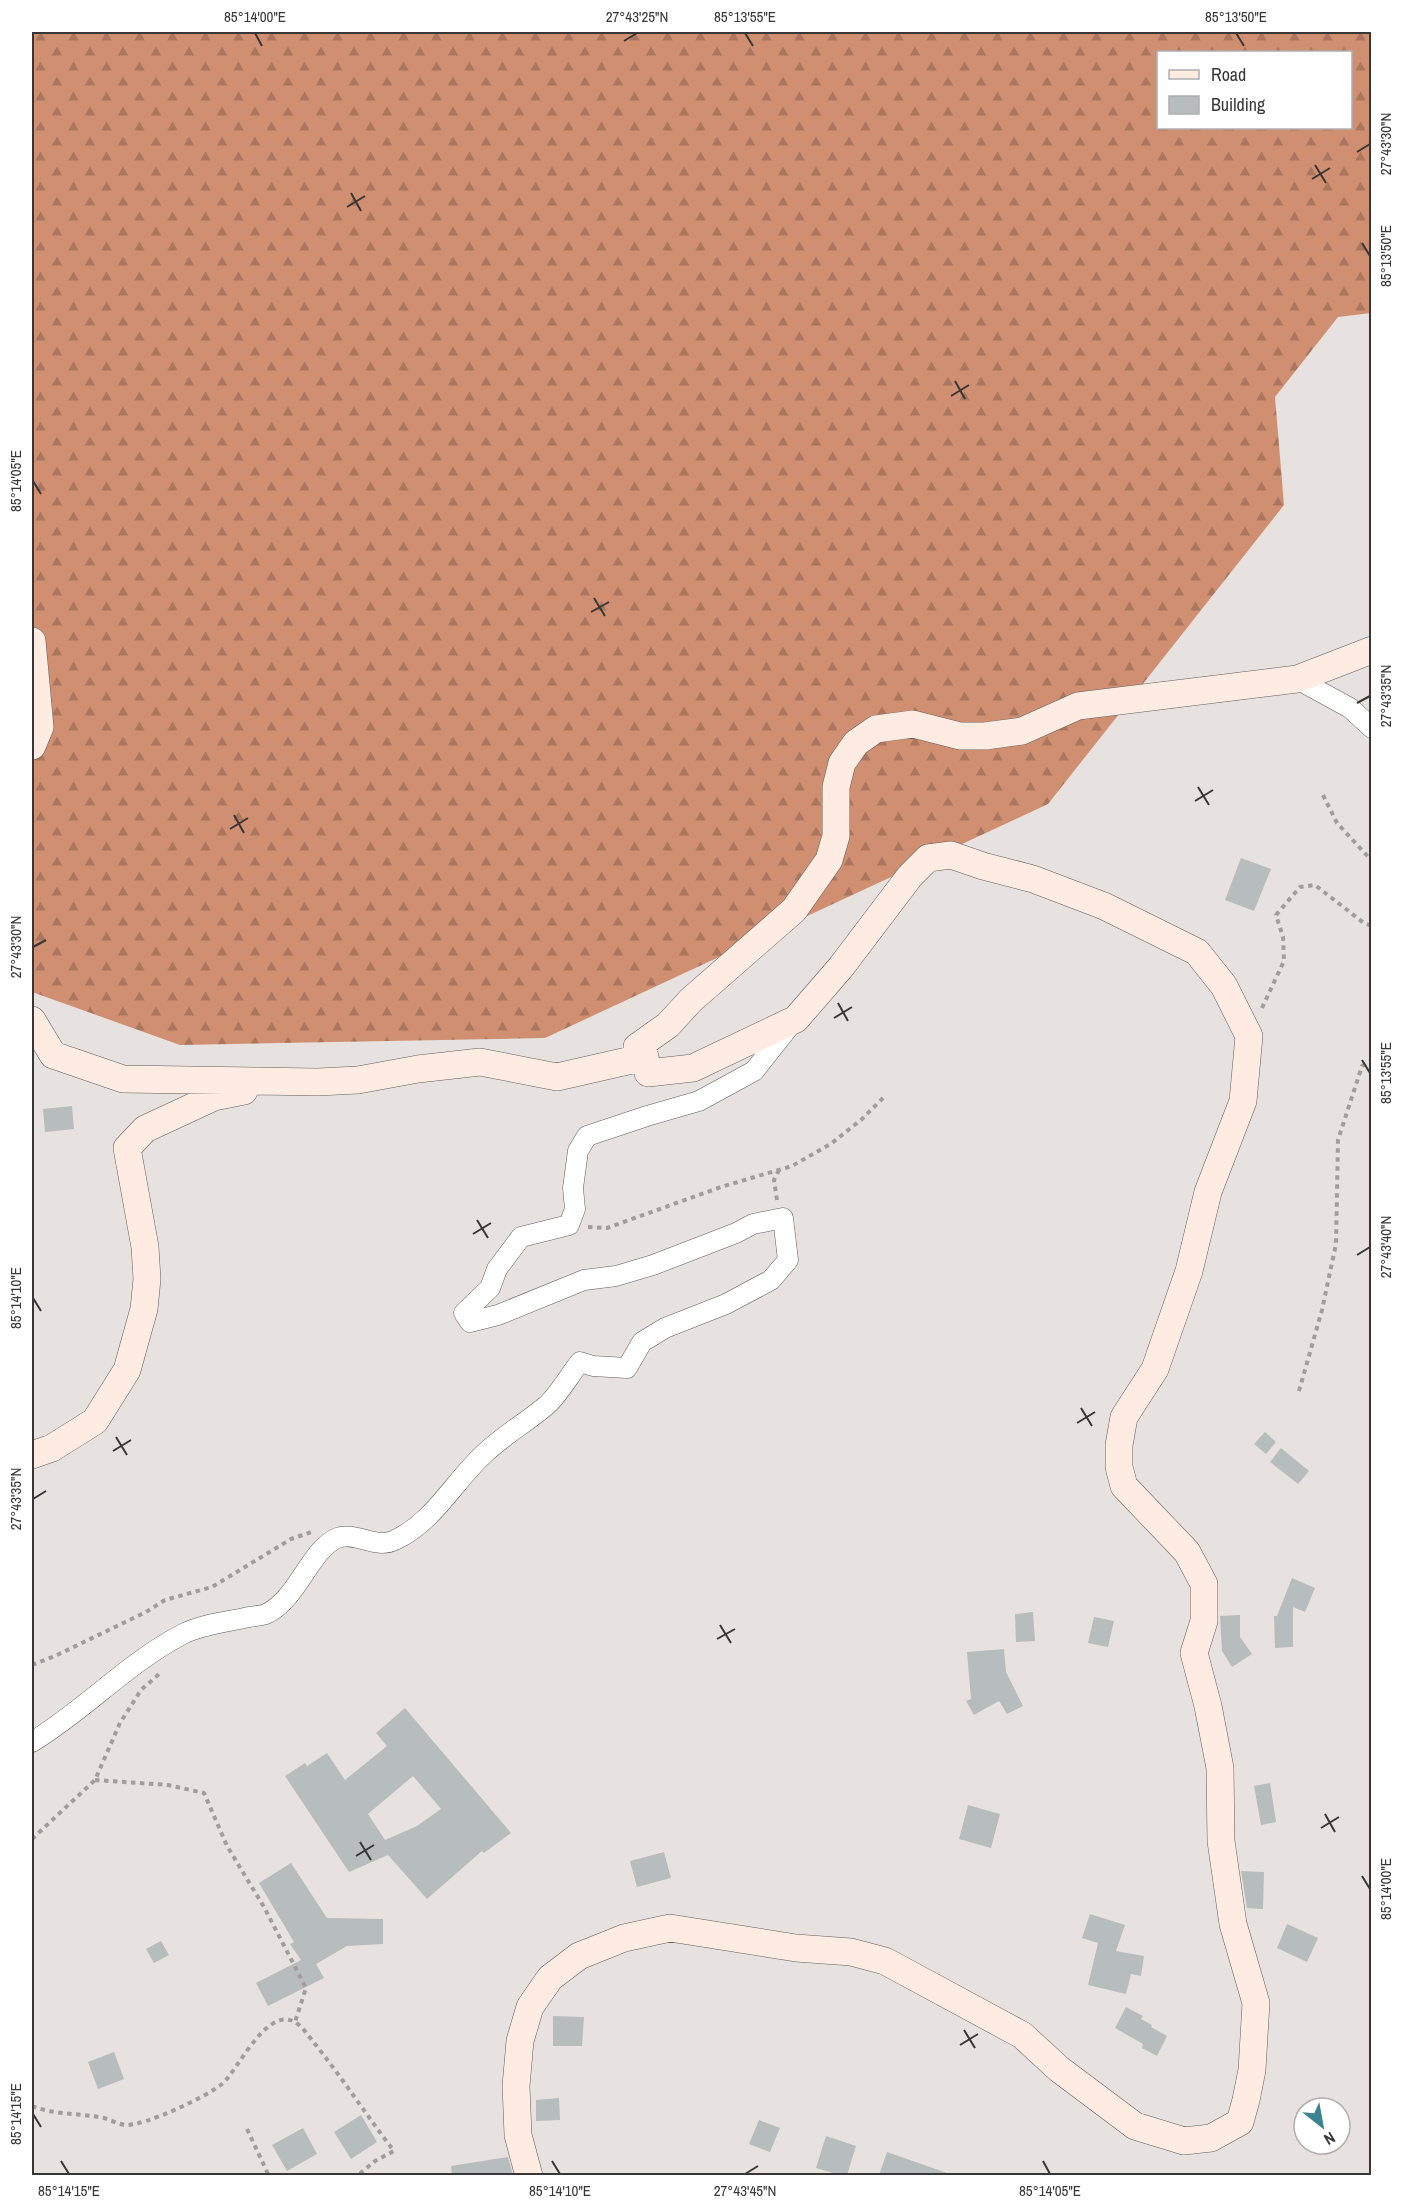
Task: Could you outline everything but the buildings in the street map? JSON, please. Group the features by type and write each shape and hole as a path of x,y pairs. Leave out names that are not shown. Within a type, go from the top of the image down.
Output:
{"main road":[{"path":"32,641 40,727 32,746"},
{"path":"529,2175 518,2135 516,2086 520,2041 530,2007 550,1978 579,1956 624,1938 670,1928 796,1948 851,1952 885,1961 1022,2035 1059,2069 1135,2126 1184,2141 1211,2138 1240,2122 1251,2070 1256,2003 1233,1924 1221,1841 1220,1768 1208,1706 1194,1653 1204,1621 1204,1584 1186,1552 1124,1486 1119,1467 1119,1445 1124,1416 1155,1369 1189,1271 1208,1192 1243,1101 1249,1036 1224,986 1197,952 1104,906 1033,879 951,855 928,858 910,876 841,967 796,1019 693,1068 648,1073 645,1057 637,1047 668,1025 691,1000 794,910 830,860 836,836 836,787 842,763 856,743 876,729 913,724 960,736 985,736 1022,731 1078,706 1297,679 1371,650"},
{"path":"32,1020 53,1055 123,1079 318,1082 358,1080 418,1069 480,1062 557,1077 645,1057"},
{"path":"32,1455 52,1448 95,1421 127,1370 144,1309 147,1280 145,1247 127,1148 145,1129 214,1097 298,1080"}],"street":[{"path":"1297,679 1350,708 1371,728"},
{"path":"32,1742 56,1727 136,1662 185,1633 267,1614 290,1594 325,1548 338,1538 352,1536 370,1542 393,1542 420,1526 464,1474 487,1452 548,1404 580,1362 593,1366 627,1368 642,1342 665,1328 726,1304 771,1280 788,1260 783,1218 753,1224 736,1233 652,1265 616,1276 584,1280 498,1315 470,1322 464,1312 490,1288 497,1269 521,1237 569,1225 575,1209 573,1188 578,1151 587,1136 699,1101 754,1071 796,1019"}],"path":[{"path":"1323,795 1337,823 1371,861"},
{"path":"1249,1036 1284,961 1283,937 1276,915 1300,887 1315,885 1371,926"},
{"path":"1299,1391 1322,1310 1336,1244 1338,1140 1362,1066 1371,1060"},
{"path":"569,1225 607,1228 721,1187 792,1166 832,1143 862,1119 885,1096"},
{"path":"779,1170 774,1180 783,1218"},
{"path":"32,1665 146,1612 165,1600 212,1587 291,1539 315,1531 338,1538"},
{"path":"32,1839 96,1780 120,1723 141,1690 164,1667"},
{"path":"96,1780 168,1785 204,1793 227,1846 264,1908 306,1988 295,2022"},
{"path":"32,2106 60,2113 103,2118 126,2125 152,2119 199,2099 223,2083 267,2027 286,2019 295,2022 336,2070 394,2151 375,2161 357,2175"},
{"path":"247,2129 268,2175"}],"green space":[{"path":"32,32 1371,32 1371,313 1338,317 1275,397 1284,505 1048,804 545,1038 180,1045 32,992"}]}
